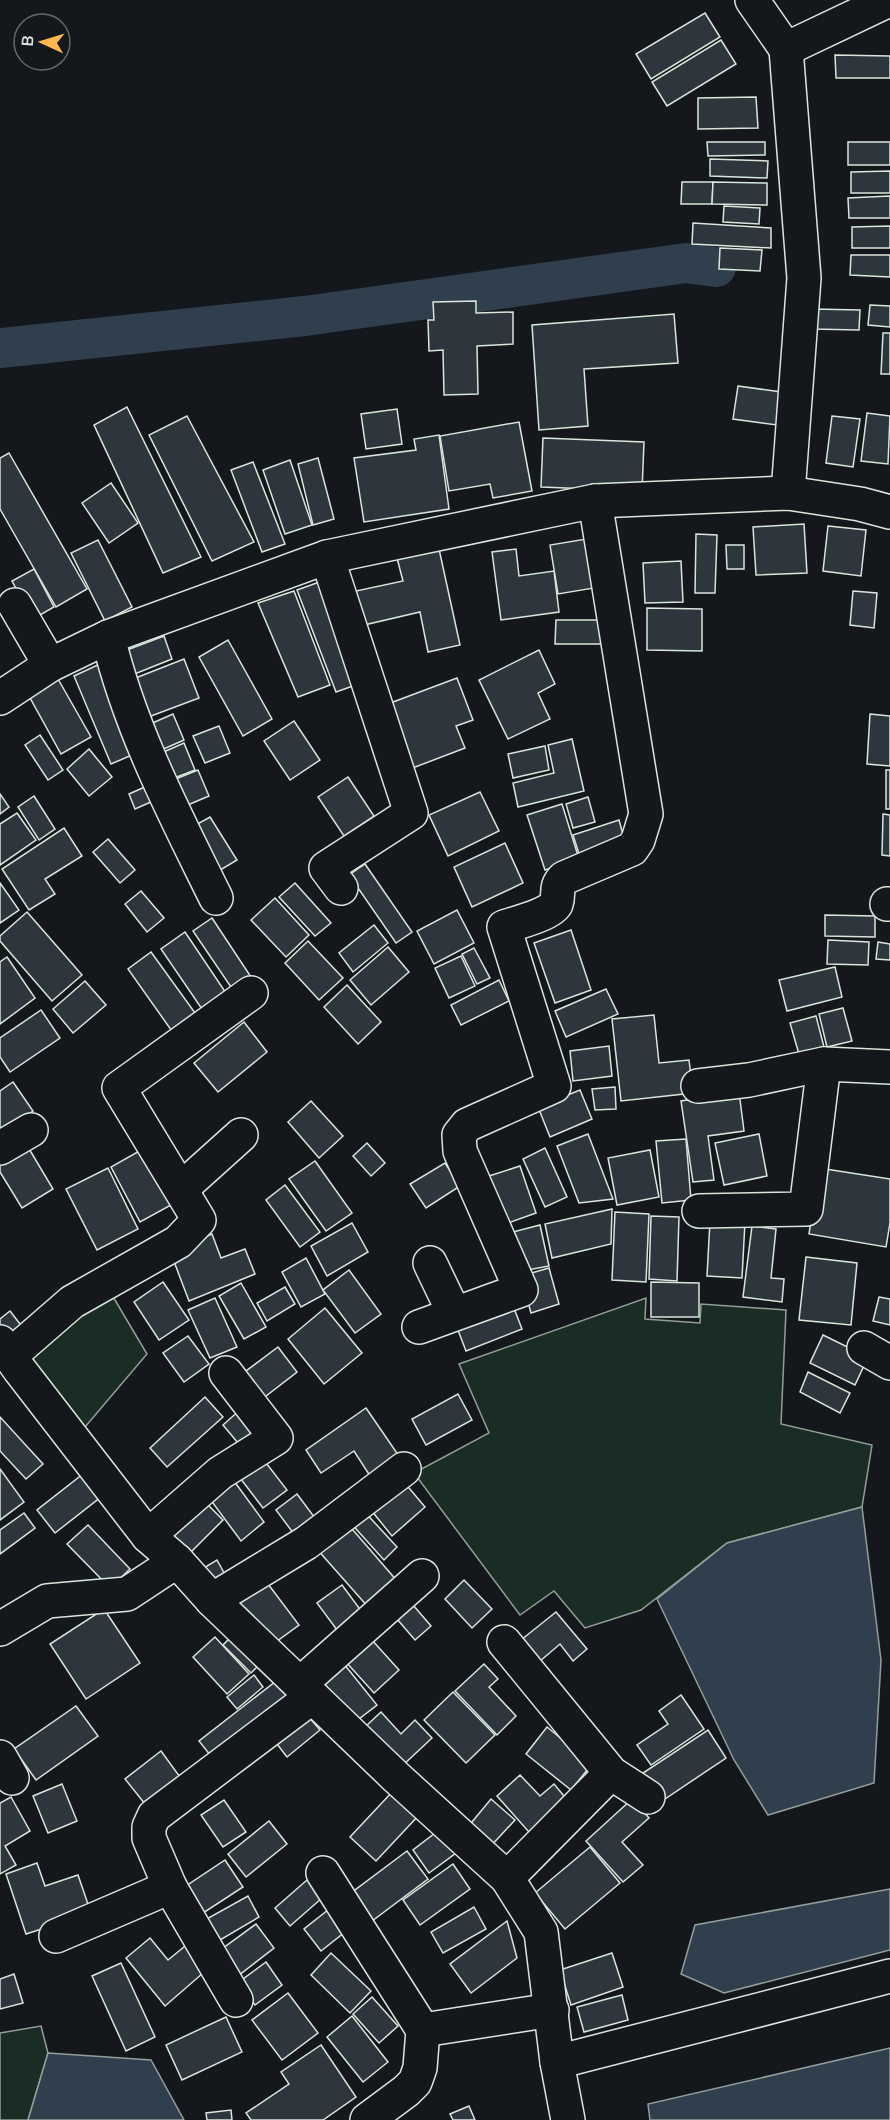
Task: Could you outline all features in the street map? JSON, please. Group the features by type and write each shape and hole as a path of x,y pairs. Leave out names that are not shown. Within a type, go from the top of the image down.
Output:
{"street":[{"path":"752,0 786,49 804,278 788,493"},
{"path":"786,49 889,0"},
{"path":"0,698 50,665 108,637 327,557 595,501 788,493 860,504 890,512"},
{"path":"420,1327 521,1290 460,1151 459,1135 467,1125 554,1086 504,927 551,910 556,904 558,884 564,878 632,849 638,840 646,814 595,501"},
{"path":"327,557 411,813 326,868 341,888"},
{"path":"15,604 50,665"},
{"path":"108,637 117,676 156,778 216,898"},
{"path":"251,993 119,1088 199,1220 178,1242 72,1302 7,1363 148,1536 177,1561 212,1600 396,1777 507,1878 541,1932 557,2062 568,2120"},
{"path":"698,1086 749,1080 824,1064 890,1067"},
{"path":"699,1211 806,1209 824,1064"},
{"path":"0,1148 31,1130"},
{"path":"181,1190 241,1136"},
{"path":"430,1263 454,1313"},
{"path":"148,1536 220,1473 276,1438 226,1373"},
{"path":"212,1600 306,1543 405,1469"},
{"path":"0,1629 47,1601 127,1594 177,1561"},
{"path":"236,2000 170,1887 149,1838 149,1827 154,1816 306,1690 422,1576"},
{"path":"504,1642 612,1773 648,1797"},
{"path":"507,1878 612,1773"},
{"path":"322,1873 423,2030 420,2068 415,2082 367,2120"},
{"path":"56,1936 170,1887"},
{"path":"557,2062 890,1977"},
{"path":"423,2030 552,2010"}],"green space":[{"path":"109,1290 147,1354 79,1434 17,1359"},
{"path":"646,1298 645,1319 700,1323 701,1304 786,1310 781,1424 872,1445 862,1507 727,1543 641,1610 585,1628 554,1591 520,1615 414,1473 489,1433 459,1364"},
{"path":"41,2026 48,2053 28,2120 0,2120 0,2033"}],"water":[{"path":"862,1507 881,1660 874,1783 768,1815 734,1760 657,1599 727,1543"},
{"path":"890,1889 890,1950 724,1993 681,1974 695,1925"},
{"path":"890,2048 890,2120 650,2120 648,2104"},
{"path":"48,2053 151,2060 184,2120 28,2120"}],"building":[{"path":"705,13 720,37 651,79 636,54"},
{"path":"721,40 736,64 667,106 652,82"},
{"path":"835,55 890,56 890,78 836,78"},
{"path":"756,97 758,128 698,129 698,98"},
{"path":"707,142 765,142 765,155 708,156"},
{"path":"848,142 890,142 890,165 848,165"},
{"path":"710,159 768,161 767,178 710,176"},
{"path":"890,171 890,193 851,193 851,172"},
{"path":"682,182 713,182 712,204 681,204"},
{"path":"713,182 767,183 767,205 712,204"},
{"path":"890,196 890,218 849,218 848,198"},
{"path":"724,206 760,208 759,224 723,222"},
{"path":"693,223 771,228 771,248 692,244"},
{"path":"890,226 890,248 852,248 852,227"},
{"path":"720,248 762,250 760,271 719,269"},
{"path":"851,255 890,255 890,277 850,275"},
{"path":"476,301 476,313 513,312 513,344 477,346 478,394 444,395 443,350 429,351 428,320 434,320 433,302"},
{"path":"870,305 890,306 890,327 868,325"},
{"path":"813,309 860,310 859,330 812,329"},
{"path":"674,314 678,363 584,369 588,426 539,430 532,325"},
{"path":"883,333 890,333 890,374 881,374"},
{"path":"738,386 781,392 777,425 733,419"},
{"path":"127,407 201,557 163,573 94,425"},
{"path":"397,409 402,444 366,449 361,414"},
{"path":"867,413 890,416 888,464 861,461"},
{"path":"187,416 254,542 212,561 149,435"},
{"path":"832,416 860,419 853,467 826,463"},
{"path":"519,422 532,491 493,498 490,484 449,491 440,436"},
{"path":"439,435 449,509 364,522 354,458 416,450 414,439"},
{"path":"543,438 644,442 642,491 541,487"},
{"path":"9,453 87,589 56,607 0,509 0,458"},
{"path":"318,458 334,519 313,525 298,464"},
{"path":"290,460 312,525 285,534 263,470"},
{"path":"253,462 285,544 262,552 231,470"},
{"path":"111,483 138,523 109,543 82,503"},
{"path":"804,524 807,573 756,575 753,527"},
{"path":"828,526 866,530 861,576 823,571"},
{"path":"696,534 717,535 715,593 695,593"},
{"path":"592,538 600,587 558,594 550,545"},
{"path":"98,540 132,607 105,621 71,553"},
{"path":"726,545 744,545 744,569 727,569"},
{"path":"439,549 460,645 428,652 420,612 364,625 356,591 403,581 397,558"},
{"path":"516,549 519,576 554,571 559,612 501,620 492,552"},
{"path":"681,561 683,602 645,603 643,563"},
{"path":"34,569 54,607 33,619 12,581"},
{"path":"325,580 364,682 336,692 297,590"},
{"path":"294,591 330,685 298,697 258,603"},
{"path":"853,591 877,593 874,628 850,625"},
{"path":"647,608 702,609 702,651 647,650"},
{"path":"556,620 602,620 603,644 555,644"},
{"path":"164,636 172,659 127,677 119,653"},
{"path":"228,640 272,719 243,736 199,657"},
{"path":"539,650 555,684 538,693 550,719 508,739 479,680"},
{"path":"184,659 199,698 143,719 128,681"},
{"path":"102,663 139,752 111,764 74,676"},
{"path":"457,678 473,720 456,726 465,748 410,769 385,705"},
{"path":"58,679 91,737 61,754 29,696"},
{"path":"173,714 184,740 159,751 148,725"},
{"path":"870,714 890,716 890,766 867,764"},
{"path":"294,721 320,760 290,780 264,741"},
{"path":"219,726 230,753 205,763 193,736"},
{"path":"40,735 63,770 48,780 25,745"},
{"path":"572,739 584,791 518,807 513,783 554,773 548,745"},
{"path":"184,743 195,770 169,780 159,754"},
{"path":"545,746 549,770 513,778 508,754"},
{"path":"89,749 112,777 89,796 67,769"},
{"path":"198,770 209,796 183,807 173,780"},
{"path":"886,770 890,770 890,809 886,809"},
{"path":"348,777 374,816 344,836 318,797"},
{"path":"147,786 153,801 135,809 129,794"},
{"path":"480,792 499,831 448,856 429,815"},
{"path":"0,794 9,807 0,814"},
{"path":"34,796 55,829 39,840 18,807"},
{"path":"588,797 595,822 573,828 566,804"},
{"path":"562,804 579,859 545,870 527,815"},
{"path":"17,813 36,840 0,865 0,824"},
{"path":"883,814 890,815 890,856 882,855"},
{"path":"210,817 237,860 212,875 185,831"},
{"path":"619,820 627,849 582,863 573,835"},
{"path":"64,828 82,856 45,879 55,894 29,910 2,869"},
{"path":"108,839 135,870 120,883 93,852"},
{"path":"505,843 523,883 472,907 454,867"},
{"path":"365,864 412,932 396,943 349,875"},
{"path":"0,883 19,910 0,923"},
{"path":"295,883 331,923 315,936 279,897"},
{"path":"141,891 164,918 147,932 125,904"},
{"path":"275,898 309,935 286,957 251,920"},
{"path":"457,910 474,943 434,964 417,931"},
{"path":"27,912 82,975 52,1001 0,941 0,936"},
{"path":"825,915 875,916 875,937 825,936"},
{"path":"212,918 253,980 235,993 193,931"},
{"path":"374,925 388,943 353,972 339,953"},
{"path":"571,930 591,990 555,1003 534,943"},
{"path":"185,932 228,996 204,1012 161,949"},
{"path":"828,940 869,942 868,965 827,964"},
{"path":"308,941 343,978 319,1000 285,963"},
{"path":"878,942 890,944 890,960 876,959"},
{"path":"388,947 409,972 371,1005 350,980"},
{"path":"474,948 490,978 477,984 462,954"},
{"path":"151,952 198,1017 174,1034 128,969"},
{"path":"461,956 475,986 449,998 435,968"},
{"path":"7,957 35,998 0,1024 0,962"},
{"path":"835,967 842,997 787,1011 779,980"},
{"path":"499,980 509,1001 461,1025 451,1005"},
{"path":"85,981 106,1005 73,1033 53,1009"},
{"path":"347,985 381,1022 358,1044 324,1007"},
{"path":"606,989 618,1014 566,1037 555,1011"},
{"path":"843,1008 852,1041 827,1047 819,1014"},
{"path":"41,1010 60,1038 10,1072 0,1057 0,1038"},
{"path":"654,1015 659,1063 689,1060 693,1093 621,1101 612,1019"},
{"path":"816,1016 824,1047 799,1054 790,1023"},
{"path":"244,1022 267,1052 218,1092 194,1063"},
{"path":"609,1046 612,1076 573,1081 570,1051"},
{"path":"13,1082 33,1111 0,1134 0,1091"},
{"path":"615,1087 616,1109 595,1110 592,1089"},
{"path":"580,1090 592,1119 550,1137 538,1107"},
{"path":"739,1092 744,1131 708,1136 714,1180 693,1182 681,1101"},
{"path":"311,1101 343,1136 319,1158 288,1122"},
{"path":"588,1134 613,1199 579,1203 557,1146"},
{"path":"759,1134 767,1176 724,1185 715,1143"},
{"path":"686,1139 691,1200 662,1203 656,1141"},
{"path":"25,1142 53,1189 22,1208 0,1172 0,1157"},
{"path":"367,1143 385,1163 371,1176 353,1156"},
{"path":"545,1148 567,1197 545,1207 523,1159"},
{"path":"141,1150 171,1205 140,1222 111,1167"},
{"path":"650,1150 659,1197 617,1205 608,1158"},
{"path":"315,1161 352,1213 326,1231 289,1179"},
{"path":"445,1163 460,1186 426,1208 410,1184"},
{"path":"520,1166 536,1213 505,1224 489,1176"},
{"path":"108,1168 138,1229 97,1250 66,1189"},
{"path":"819,1168 890,1179 890,1223 886,1247 809,1234"},
{"path":"285,1185 320,1232 300,1247 266,1200"},
{"path":"612,1209 611,1244 552,1258 545,1224"},
{"path":"615,1212 649,1214 646,1282 612,1280"},
{"path":"651,1216 679,1217 677,1281 649,1279"},
{"path":"710,1221 745,1222 742,1278 707,1276"},
{"path":"352,1223 368,1252 327,1276 311,1246"},
{"path":"540,1225 549,1266 517,1272 509,1233"},
{"path":"752,1226 776,1229 771,1278 784,1279 782,1302 743,1297"},
{"path":"212,1234 221,1258 245,1249 255,1274 189,1301 170,1251"},
{"path":"806,1257 857,1263 851,1325 799,1320"},
{"path":"306,1258 325,1294 301,1307 282,1272"},
{"path":"549,1268 559,1304 531,1313 521,1276"},
{"path":"349,1270 381,1314 355,1333 323,1290"},
{"path":"163,1282 189,1320 159,1340 134,1302"},
{"path":"651,1282 699,1283 699,1317 651,1317"},
{"path":"241,1283 266,1327 244,1339 219,1296"},
{"path":"285,1287 295,1304 267,1321 257,1303"},
{"path":"879,1297 890,1299 890,1325 873,1321"},
{"path":"215,1298 237,1347 210,1358 188,1310"},
{"path":"512,1303 522,1329 466,1351 456,1325"},
{"path":"325,1308 362,1353 324,1384 288,1339"},
{"path":"10,1311 27,1333 0,1332 0,1319"},
{"path":"823,1335 868,1357 855,1385 810,1363"},
{"path":"188,1336 209,1364 184,1382 163,1353"},
{"path":"278,1347 297,1372 257,1403 238,1377"},
{"path":"808,1372 850,1393 840,1413 800,1392"},
{"path":"458,1394 472,1420 426,1445 412,1419"},
{"path":"205,1397 223,1417 167,1467 150,1448"},
{"path":"242,1408 262,1432 243,1449 223,1425"},
{"path":"366,1408 401,1459 372,1479 354,1451 321,1473 306,1450"},
{"path":"0,1417 43,1464 26,1479 0,1451"},
{"path":"260,1455 287,1490 263,1508 237,1474"},
{"path":"0,1469 24,1502 0,1520"},
{"path":"88,1470 106,1493 55,1533 37,1510"},
{"path":"234,1481 264,1522 241,1541 210,1499"},
{"path":"404,1482 425,1507 392,1536 371,1510"},
{"path":"297,1494 318,1522 297,1538 276,1510"},
{"path":"203,1500 223,1520 188,1555 168,1535"},
{"path":"362,1509 397,1547 384,1560 348,1520"},
{"path":"24,1513 35,1528 0,1554 0,1530"},
{"path":"346,1522 398,1582 369,1608 316,1548"},
{"path":"88,1525 130,1569 110,1588 67,1544"},
{"path":"217,1560 228,1580 213,1588 202,1569"},
{"path":"265,1580 299,1625 269,1647 235,1601"},
{"path":"464,1580 492,1609 472,1628 445,1599"},
{"path":"342,1585 365,1616 340,1634 317,1603"},
{"path":"413,1605 431,1626 415,1640 397,1619"},
{"path":"104,1609 140,1663 86,1699 50,1644"},
{"path":"556,1612 587,1649 573,1661 560,1644 539,1662 521,1640"},
{"path":"236,1632 264,1660 251,1673 223,1645"},
{"path":"215,1637 249,1674 227,1694 193,1657"},
{"path":"371,1639 399,1670 374,1693 346,1662"},
{"path":"344,1664 377,1705 355,1722 323,1682"},
{"path":"484,1664 498,1679 489,1687 516,1716 497,1735 455,1691"},
{"path":"254,1675 263,1687 237,1709 227,1697"},
{"path":"280,1678 298,1703 218,1765 199,1741"},
{"path":"453,1692 495,1735 466,1763 424,1720"},
{"path":"681,1695 704,1729 651,1765 637,1745 668,1724 659,1711"},
{"path":"76,1706 98,1736 36,1780 14,1749"},
{"path":"302,1709 320,1730 287,1757 270,1735"},
{"path":"381,1712 401,1734 415,1720 432,1738 401,1767 364,1728"},
{"path":"547,1727 592,1764 571,1790 526,1754"},
{"path":"708,1730 726,1758 659,1803 640,1775"},
{"path":"161,1751 180,1777 145,1804 125,1779"},
{"path":"520,1775 540,1796 554,1784 574,1808 537,1841 497,1796"},
{"path":"62,1784 77,1821 48,1833 33,1796"},
{"path":"393,1791 419,1815 376,1861 350,1837"},
{"path":"11,1797 30,1831 5,1846 16,1865 0,1874 0,1803"},
{"path":"491,1799 515,1820 489,1848 467,1828"},
{"path":"632,1799 649,1818 622,1842 643,1865 623,1882 586,1841"},
{"path":"224,1800 246,1832 223,1847 201,1815"},
{"path":"269,1821 287,1844 246,1877 228,1854"},
{"path":"439,1830 456,1853 429,1873 413,1850"},
{"path":"590,1847 620,1883 565,1929 535,1893"},
{"path":"407,1851 428,1879 368,1924 347,1896"},
{"path":"225,1860 243,1887 197,1917 180,1890"},
{"path":"37,1863 45,1886 78,1875 91,1913 26,1934 6,1874"},
{"path":"453,1864 470,1889 420,1925 403,1900"},
{"path":"315,1873 330,1891 290,1926 275,1908"},
{"path":"248,1896 259,1917 215,1943 203,1921"},
{"path":"333,1906 350,1928 321,1951 304,1929"},
{"path":"474,1907 486,1929 443,1953 431,1932"},
{"path":"507,1921 517,1958 471,1993 450,1964"},
{"path":"256,1924 274,1948 234,1979 215,1954"},
{"path":"150,1938 168,1960 190,1942 210,1967 165,2006 126,1958"},
{"path":"331,1953 371,1991 350,2013 311,1975"},
{"path":"612,1953 623,1987 571,2005 560,1970"},
{"path":"266,1962 282,1985 255,2005 239,1982"},
{"path":"121,1963 155,2037 126,2051 92,1976"},
{"path":"14,1974 23,2003 0,2009 0,1979"},
{"path":"288,1993 318,2033 282,2060 252,2020"},
{"path":"622,1995 628,2020 584,2032 577,2007"},
{"path":"372,1997 398,2026 379,2043 353,2014"},
{"path":"352,2016 388,2062 363,2082 327,2037"},
{"path":"226,2017 242,2052 182,2080 166,2045"},
{"path":"321,2045 356,2097 323,2120 251,2120 246,2113 289,2084 281,2072"},
{"path":"469,2106 475,2120 453,2120 450,2114"},
{"path":"231,2110 232,2120 207,2120 206,2113"}],"waterway":[{"path":"0,348 305,316 686,263 716,267"}]}
